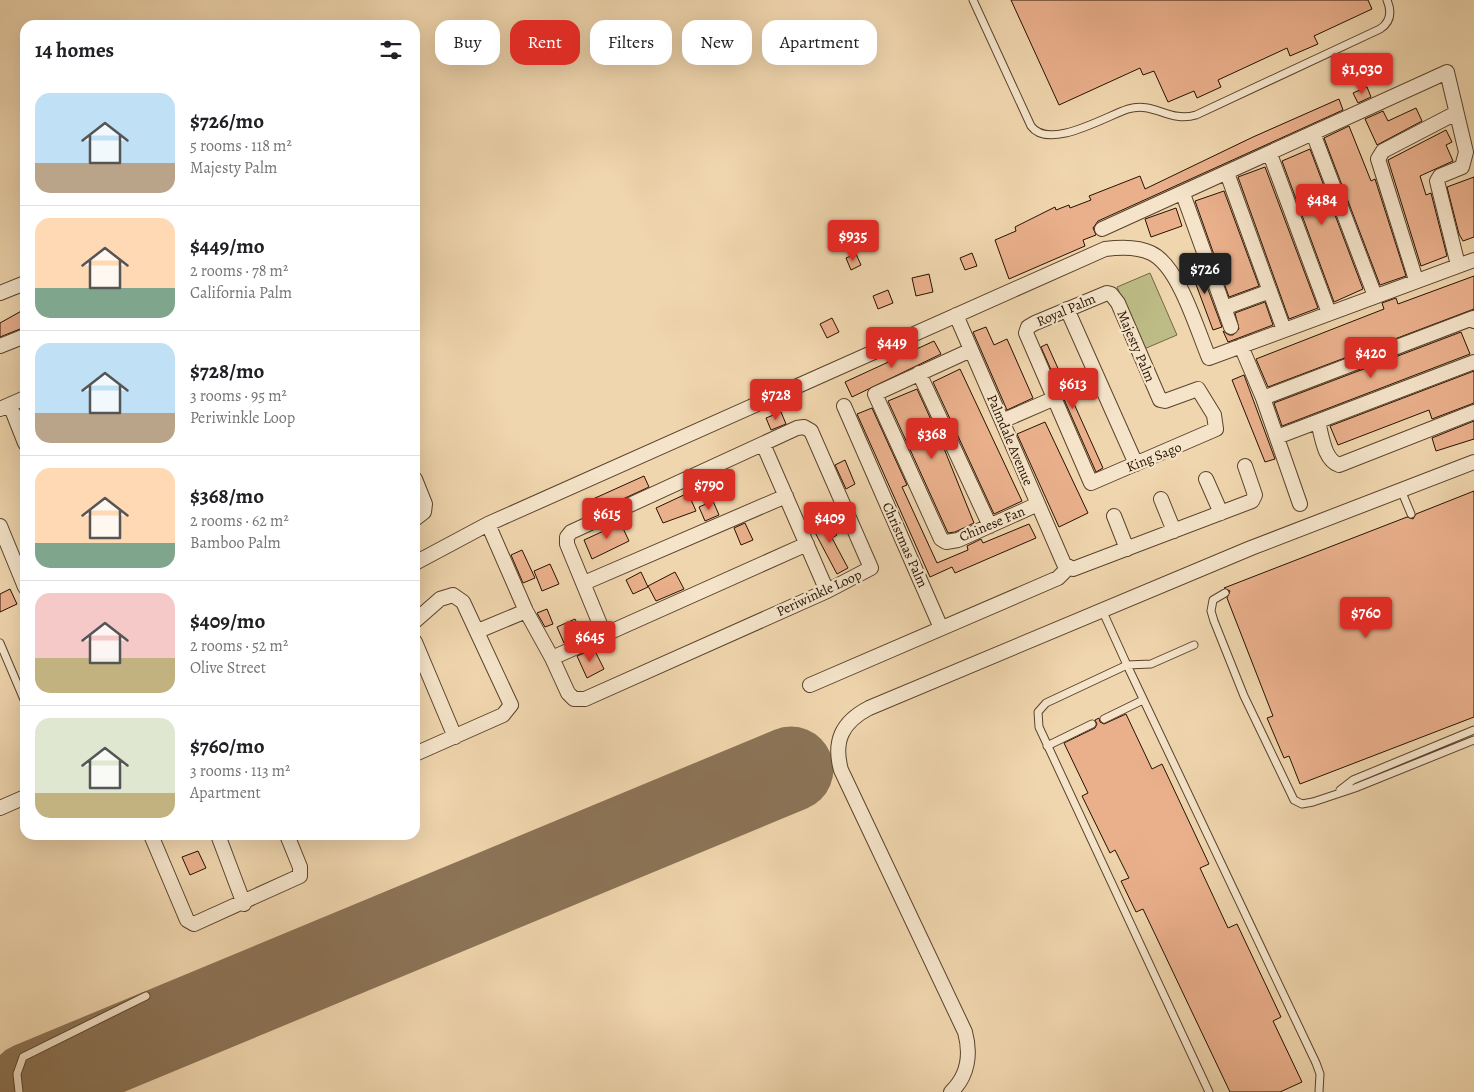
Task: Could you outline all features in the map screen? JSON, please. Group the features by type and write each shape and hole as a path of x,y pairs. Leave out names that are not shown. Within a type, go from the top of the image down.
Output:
{"street":[{"path":"1102,229 1183,194 1447,72 1466,152 1462,167 1440,176 1437,181 1458,265"},
{"path":"1416,280 1378,159 1383,151 1456,113"},
{"path":"1313,133 1375,296"},
{"path":"1270,154 1329,313"},
{"path":"1227,173 1284,330"},
{"path":"1183,194 1231,327"},
{"path":"420,560 488,524 1105,249 1126,247 1152,253 1171,272 1209,358 1474,260"},
{"path":"0,293 20,285"},
{"path":"1224,308 1270,291"},
{"name":"Royal Palm","path":"1055,398 1026,333 1028,327 1035,322 1067,309 1108,293 1111,294"},
{"name":"Majesty Palm","path":"1111,294 1118,302 1160,400 1165,401 1198,389 1214,415 1216,430"},
{"path":"1067,309 1136,464"},
{"name":"Palmdale Avenue","path":"956,315 1066,566"},
{"path":"1263,398 1473,318 1474,321"},
{"path":"0,346 20,338"},
{"path":"1241,346 1263,398 1300,504"},
{"path":"970,350 919,373 990,526"},
{"path":"1277,437 1474,362"},
{"name":"Chinese Fan","path":"919,373 874,394 940,539 946,542 990,526 1038,504"},
{"path":"1002,422 1055,398"},
{"name":"King Sago","path":"1055,398 1091,483 1216,430"},
{"path":"20,400 5,407 20,434"},
{"name":"Christmas Palm","path":"844,406 941,628"},
{"path":"1318,422 1328,457 1332,463 1339,465 1474,412"},
{"name":"Periwinkle Loop","path":"552,658 568,693 574,699 585,699 827,591 871,568 811,430 804,427 798,428 571,532 567,537 567,544 584,582"},
{"path":"763,444 827,591"},
{"path":"951,1092 965,1070 968,1050 965,1032 842,770 838,741 845,725 869,708 1103,612 1257,546 1474,462"},
{"path":"810,685 1058,578 1066,566 1072,570 1252,501 1256,495 1245,466"},
{"path":"1206,479 1221,513"},
{"path":"420,492 425,504 424,512 420,515"},
{"path":"604,634 584,582 786,496"},
{"path":"1161,499 1174,531"},
{"path":"1114,516 1127,549"},
{"path":"488,524 526,611 552,658 806,544"},
{"path":"0,526 20,575"},
{"path":"420,617 440,599 453,595 464,602 511,705 503,715 420,752"},
{"path":"478,631 526,611"},
{"path":"420,654 455,737"},
{"path":"0,808 20,799"},
{"path":"153,840 187,920 194,924 244,904 300,876 300,866 290,840"},
{"path":"220,840 244,904"}],"lane":[{"path":"973,0 1031,126 1039,133 1050,135 1070,132 1128,109 1141,107 1153,109 1174,117 1196,115 1380,29 1389,19 1390,9 1388,0"},
{"path":"1401,490 1411,514"},
{"path":"1225,593 1213,600 1212,611 1214,621 1244,696 1294,800 1307,804 1355,788 1474,740"},
{"path":"1103,612 1316,1063 1320,1074 1319,1092"},
{"path":"0,642 20,690"},
{"path":"1194,645 1152,664 1127,665 1046,703 1041,707 1037,720 1047,746 1210,1092"},
{"path":"1104,718 1143,700"},
{"path":"1047,746 1092,724"},
{"path":"1336,793 1353,780 1474,730"},
{"path":"19,1092 17,1074 23,1057 146,996"}],"shaded area":[{"path":"1150,273 1177,335 1144,349 1117,287"}],"building":[{"path":"1011,0 1368,0 1372,9 1314,36 1318,44 1290,56 1287,48 1218,80 1221,87 1197,98 1194,91 1168,102 1154,71 1143,75 1140,68 1059,105"},
{"path":"1367,87 1371,97 1358,103 1353,93"},
{"path":"1339,99 1343,110 1098,221 1093,228 1096,235 1083,240 1085,246 1009,279 995,240 1016,231 1015,227 1055,207 1056,210 1069,205 1070,208 1091,200 1089,196 1140,176 1145,189 1253,137"},
{"path":"1416,108 1422,121 1377,145 1365,119 1383,111 1388,121"},
{"path":"1349,126 1371,181 1375,179 1406,276 1380,285 1324,138"},
{"path":"1446,130 1452,142 1446,145 1453,161 1420,176 1426,195 1431,193 1447,256 1421,266 1388,160"},
{"path":"1310,149 1363,289 1334,302 1282,161"},
{"path":"1265,167 1318,308 1289,319 1238,177"},
{"path":"1474,177 1474,237 1463,241 1459,234 1447,187"},
{"path":"1224,191 1259,286 1229,297 1195,201"},
{"path":"1176,208 1182,226 1151,237 1145,219"},
{"path":"972,253 977,266 965,270 960,258"},
{"path":"856,254 861,265 851,270 846,258"},
{"path":"1197,260 1222,327 1213,330 1188,263"},
{"path":"929,274 933,292 916,296 912,278"},
{"path":"1474,276 1474,309 1268,387 1256,359 1384,309 1382,303 1396,298 1398,304"},
{"path":"888,290 893,303 878,309 873,296"},
{"path":"1265,302 1273,325 1228,342 1223,331 1233,335 1239,329 1235,313"},
{"path":"20,312 20,329 0,337 0,323"},
{"path":"832,318 839,332 827,338 820,324"},
{"path":"986,327 994,345 1007,339 1033,398 1007,410 973,332"},
{"path":"1461,332 1470,354 1282,426 1274,403"},
{"path":"934,341 941,354 852,397 845,382"},
{"path":"1047,344 1103,468 1096,472 1041,347"},
{"path":"960,369 1022,501 994,514 933,382"},
{"path":"1474,371 1474,403 1432,419 1429,410 1338,445 1330,426"},
{"path":"1244,375 1275,459 1265,462 1232,380"},
{"path":"917,389 943,446 974,523 955,532 948,533 888,401"},
{"path":"872,408 907,485 902,487 937,563 968,550 967,546 981,539 983,543 1029,524 1036,538 955,573 952,567 930,577 857,414"},
{"path":"781,412 786,424 771,430 766,418"},
{"path":"1474,421 1474,439 1436,451 1432,438"},
{"path":"1045,422 1088,513 1059,527 1017,434"},
{"path":"845,460 855,484 846,489 835,465"},
{"path":"644,476 649,487 599,510 593,499"},
{"path":"1474,491 1474,717 1300,784 1289,756 1284,758 1267,718 1273,716 1227,598 1230,591 1224,588 1407,517 1413,519 1416,514"},
{"path":"688,493 696,511 663,523 656,508"},
{"path":"713,501 719,515 705,521 699,507"},
{"path":"828,517 837,535 832,538 848,568 837,574 811,525"},
{"path":"619,520 629,541 592,559 584,540 608,529 606,525"},
{"path":"745,523 753,540 741,545 734,528"},
{"path":"522,550 535,578 523,583 511,555"},
{"path":"550,564 559,584 542,591 534,571"},
{"path":"641,572 648,587 633,594 626,580"},
{"path":"675,572 684,589 656,601 648,586"},
{"path":"10,589 17,604 0,612 0,594"},
{"path":"547,609 553,624 545,627 537,613"},
{"path":"575,619 583,635 564,643 557,627"},
{"path":"594,649 604,669 587,678 577,656"},
{"path":"1126,714 1152,769 1162,764 1209,864 1200,868 1228,928 1237,924 1281,1017 1273,1021 1302,1082 1280,1092 1230,1092 1143,909 1136,912 1121,881 1129,878 1115,850 1110,853 1082,796 1088,793 1064,743 1095,728 1097,724 1095,720 1099,718 1100,722 1104,724"},
{"path":"198,851 206,868 190,875 182,857"}],"runway":[{"path":"30,1085 791,769"}]}
